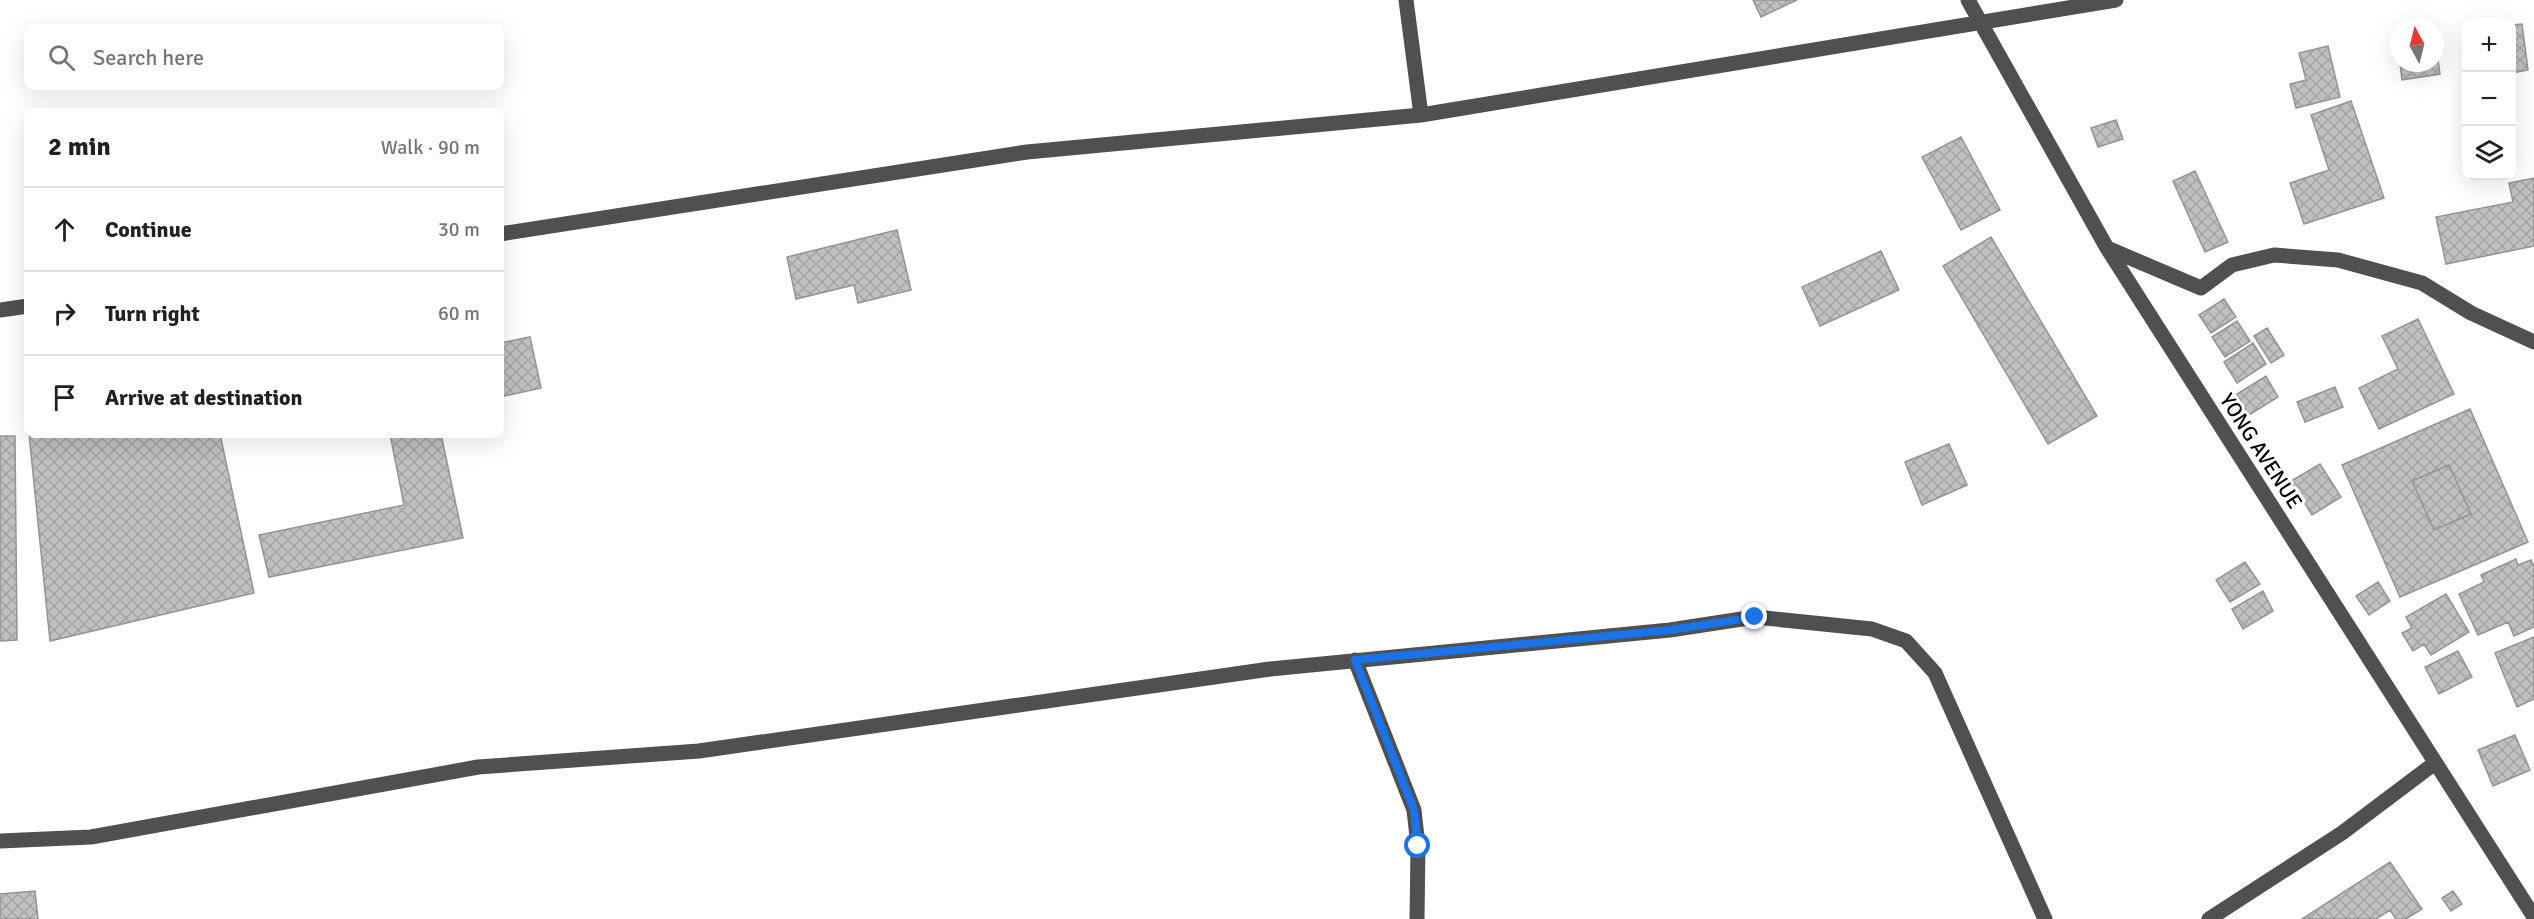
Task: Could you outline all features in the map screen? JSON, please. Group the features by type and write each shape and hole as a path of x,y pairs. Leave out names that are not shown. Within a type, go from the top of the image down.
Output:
{"street":[{"path":"1406,0 1421,115"},
{"name":"YONG AVENUE","path":"1968,0 2107,248 2534,917"},
{"path":"504,233 1027,152 1421,115 2116,0"},
{"path":"2107,248 2201,288 2232,265 2274,255 2338,260 2422,283 2470,313 2534,342"},
{"path":"0,310 24,307"},
{"path":"0,841 92,837 478,767 699,751 1270,669 1670,630 1755,617 1872,629 1906,641 1935,673 2045,919"},
{"path":"1355,660 1414,810 1418,846 1418,919"},
{"path":"2209,919 2342,833 2435,763"}],"building":[{"path":"1753,0 1797,0 1761,17"},
{"path":"2522,24 2528,70 2516,72 2516,72 2516,25"},
{"path":"2328,46 2340,97 2296,108 2290,84 2306,80 2299,53"},
{"path":"2401,72 2440,72 2440,74 2402,80"},
{"path":"2351,101 2384,198 2304,224 2290,183 2329,170 2311,115"},
{"path":"2116,120 2123,139 2098,147 2091,128"},
{"path":"1961,137 2000,210 1961,230 1922,157"},
{"path":"2195,171 2228,242 2205,252 2173,181"},
{"path":"2534,178 2534,246 2446,264 2436,217 2513,202 2509,183"},
{"path":"897,230 911,290 858,303 854,285 796,299 787,257"},
{"path":"1991,237 2097,416 2048,444 1943,266"},
{"path":"1881,251 1899,290 1820,326 1802,287"},
{"path":"2224,299 2236,317 2211,333 2199,315"},
{"path":"2418,319 2454,394 2379,429 2359,388 2398,369 2382,336"},
{"path":"2237,321 2250,341 2225,357 2212,337"},
{"path":"2267,328 2284,355 2271,363 2254,336"},
{"path":"530,337 541,388 504,396 504,342"},
{"path":"2253,343 2266,364 2237,383 2224,362"},
{"path":"2266,376 2278,397 2249,415 2237,394"},
{"path":"2335,387 2343,407 2305,422 2297,402"},
{"path":"2470,409 2528,542 2400,597 2342,465","holes":["2449,465 2471,514 2434,530 2412,481"]},
{"path":"0,436 15,436 17,640 0,641"},
{"path":"29,438 221,438 254,593 50,641"},
{"path":"391,438 442,438 463,538 269,577 259,535 404,505"},
{"path":"1949,444 1967,485 1922,505 1905,462"},
{"path":"2320,464 2341,497 2312,515 2291,481"},
{"path":"2449,465 2471,514 2434,530 2412,481"},
{"path":"2516,559 2518,565 2531,560 2534,566 2534,627 2514,636 2508,622 2478,635 2459,594 2484,582 2481,575"},
{"path":"2245,562 2260,584 2230,602 2216,580"},
{"path":"2378,582 2390,601 2369,615 2356,596"},
{"path":"2263,591 2273,611 2243,629 2232,609"},
{"path":"2446,594 2469,632 2431,655 2424,644 2413,651 2402,633 2412,628 2406,617"},
{"path":"2534,637 2534,699 2517,707 2495,653"},
{"path":"2458,651 2472,677 2439,694 2425,667"},
{"path":"2515,735 2530,770 2493,786 2478,750"},
{"path":"2390,862 2422,909 2406,919 2396,919 2390,910 2376,919 2302,919"},
{"path":"35,891 38,919 0,919 0,894"},
{"path":"2453,891 2462,904 2451,911 2442,898"}],"route":[{"path":"1418,846 1414,810 1355,660 1670,630 1755,617"}]}
